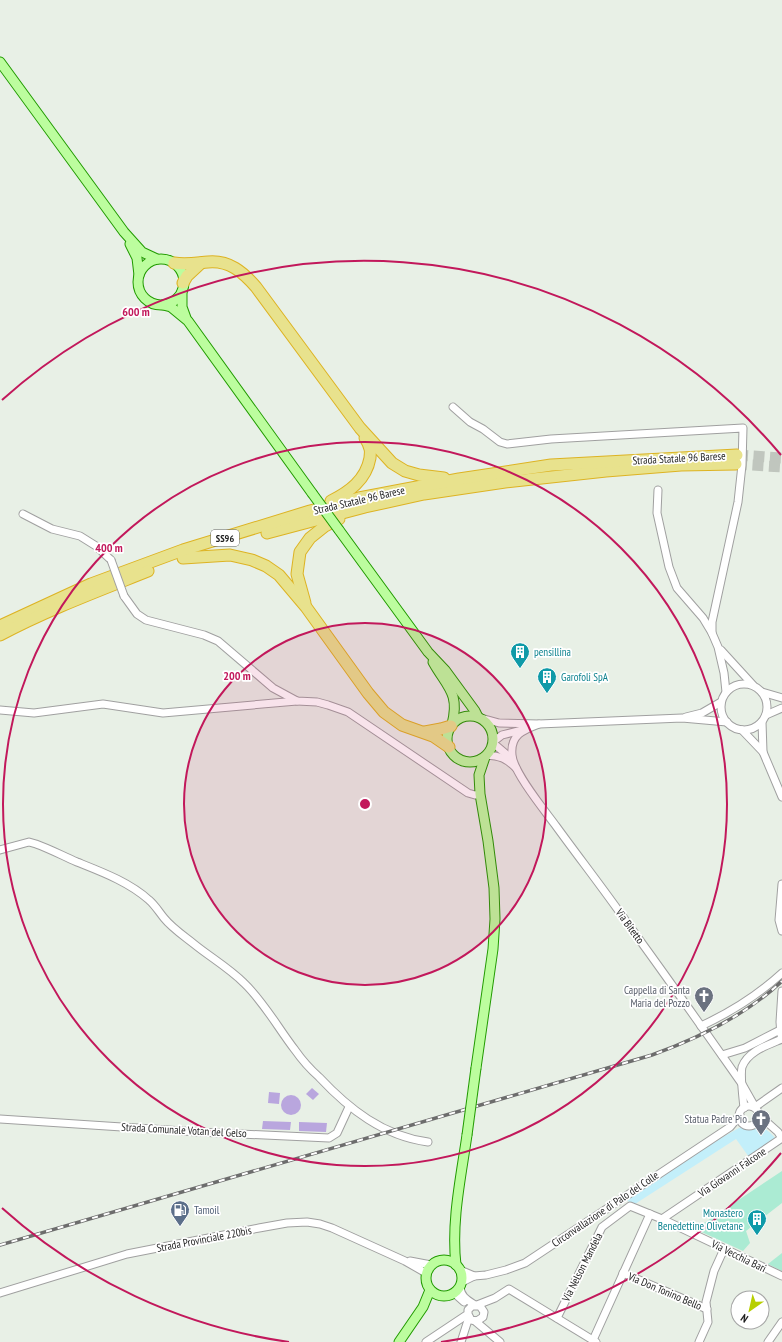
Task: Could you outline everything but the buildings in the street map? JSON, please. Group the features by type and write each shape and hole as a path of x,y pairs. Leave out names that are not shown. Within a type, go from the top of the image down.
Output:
{"highway":[{"path":"174,263 225,263 241,271 249,278 360,428 392,463 405,471 419,475 459,479"},
{"path":"182,287 187,276 201,263"},
{"path":"310,511 341,496 354,487 363,476 369,464 371,451 360,428"},
{"name":"Strada Statale 96 Barese","path":"0,626 91,584 183,550 310,511 359,498 459,479 551,465 736,460 521,480 424,494 365,507 183,558 75,600 16,626 0,635"},
{"path":"306,607 297,574 300,552 310,538 325,526 365,507"},
{"path":"183,558 230,556 252,560 266,566 279,575 306,607 368,693 384,712 402,725 412,730 425,732 441,730 452,725"},
{"path":"425,732 438,738 449,747"}],"main road":[{"path":"0,62 124,232 142,252 157,259"},
{"path":"124,232 137,258 139,276 138,286 144,298 150,302 171,307 188,321"},
{"path":"139,276 143,267 148,262 157,259 170,261 174,263 181,271 184,278 182,287 182,307 188,321 428,652 445,670 479,718"},
{"path":"163,305 176,299 182,287"},
{"path":"428,652 454,696 455,709 452,725"},
{"path":"423,1307 440,1296 454,1293 461,1284 462,1274 458,1267 454,1246 458,1202 493,949 495,919 494,888 480,794 479,775 493,742 493,735 491,728 486,722 479,718 471,716 457,720 448,732 447,740 449,747 456,757 473,762 486,756"},
{"path":"467,761 479,775"},
{"path":"445,1260 454,1246"},
{"path":"440,1296 430,1290 427,1285 426,1273 431,1265 440,1260 451,1261 458,1267"},
{"path":"399,1342 423,1307 430,1290"}],"street":[{"path":"453,408 470,422 483,429 500,442 507,444 551,439 743,428 742,465 738,502 712,622 712,633"},
{"path":"658,490 658,521 668,567 674,581 684,597 703,618 712,633 718,647 724,673 726,692"},
{"path":"23,514 52,529 80,536 96,546 111,560 124,596 138,614 146,620 186,630 218,641 272,688 297,701"},
{"path":"718,647 753,685 762,692 782,698"},
{"path":"753,685 738,684 731,687 726,692 721,702 721,709 727,722 731,726 742,730 763,752 782,797"},
{"path":"742,730 756,726 762,722 766,715 767,703 762,692"},
{"path":"0,710 34,713 103,704 163,713 297,701 317,702 348,712 468,793 475,795 480,794"},
{"path":"682,718 702,713 721,702"},
{"path":"766,715 782,708"},
{"path":"479,718 499,723 539,724 682,718 727,722"},
{"path":"762,722 763,752"},
{"path":"513,760 493,742 502,735 539,724"},
{"path":"517,770 513,760 512,746 519,733 526,729"},
{"path":"486,756 499,756 504,758 517,770"},
{"name":"Via Bitetto","path":"517,770 537,800 702,1026 742,1084 755,1108"},
{"path":"0,850 29,842 125,883 149,900 165,919 194,945 227,968 245,984 259,1000 295,1051 338,1097 368,1120 389,1132 428,1142"},
{"path":"782,884 779,920 782,931"},
{"path":"702,1026 722,1017 748,1000 782,973"},
{"path":"781,1035 780,1007 782,991"},
{"path":"722,1055 781,1035"},
{"path":"744,1108 742,1068 747,1059 754,1052 781,1035"},
{"path":"755,1108 782,1088"},
{"name":"Strada Comunale Votan del Gelso","path":"0,1119 198,1132 329,1138 337,1133 349,1106"},
{"path":"730,1126 740,1115 741,1110 749,1106 757,1110 758,1119 781,1136"},
{"path":"740,1115 740,1120 744,1123"},
{"path":"730,1126 744,1123 752,1125 758,1119"},
{"name":"Circonvallazione di Palo del Colle","path":"474,1276 486,1275 506,1270 525,1262 730,1126"},
{"name":"Via Giovanni Falcone","path":"662,1219 781,1136"},
{"name":"Via Vecchia Bari","path":"630,1206 662,1219 782,1276"},
{"name":"Via Nelson Mandela","path":"556,1318 602,1227 630,1206"},
{"path":"426,1342 509,1289 595,1341 650,1214"},
{"name":"Strada Provinciale 220bis","path":"0,1293 127,1254 286,1223 307,1222 320,1224 406,1261"},
{"path":"699,1342 708,1322 706,1302 714,1271 724,1249"},
{"path":"406,1261 431,1265"},
{"path":"406,1261 426,1273"},
{"path":"458,1267 474,1276 461,1284 460,1291 472,1312 486,1330 500,1342"},
{"name":"Via Don Tonino Bello","path":"623,1274 707,1309"},
{"path":"454,1293 479,1320 495,1298"},
{"path":"461,1342 472,1312 482,1308 486,1330"},
{"path":"768,1342 781,1326"}],"green space":[{"path":"782,1171 782,1203 746,1231 750,1243 743,1251 695,1229"},
{"path":"782,1253 782,1271 768,1264"}],"shaded area":[{"path":"312,1088 319,1094 313,1100 306,1094"},
{"path":"269,1092 280,1093 279,1104 268,1103"},
{"path":"291,1095 298,1098 301,1105 298,1112 291,1115 284,1112 281,1105 284,1098"},
{"path":"263,1121 291,1122 290,1130 262,1129"},
{"path":"299,1122 327,1123 326,1132 299,1131"},
{"path":"747,1125 764,1128 776,1139 749,1157 736,1139 635,1204 625,1200 712,1143"}],"tunnel":[{"path":"737,455 782,458"},
{"path":"736,464 782,467"}],"railway":[{"path":"0,1245 652,1055 687,1041 737,1015 753,1005 782,981"}],"place":[{"name":"pensillina","path":"520,669"},
{"name":"Garofoli SpA","path":"547,694"},
{"name":"Cappella di Santa Maria del Pozzo","path":"704,1013"},
{"name":"Statua Padre Pio","path":"761,1136"},
{"name":"Tamoil","path":"180,1227"},
{"name":"Monastero Benedettine Olivetane","path":"757,1236"}]}
